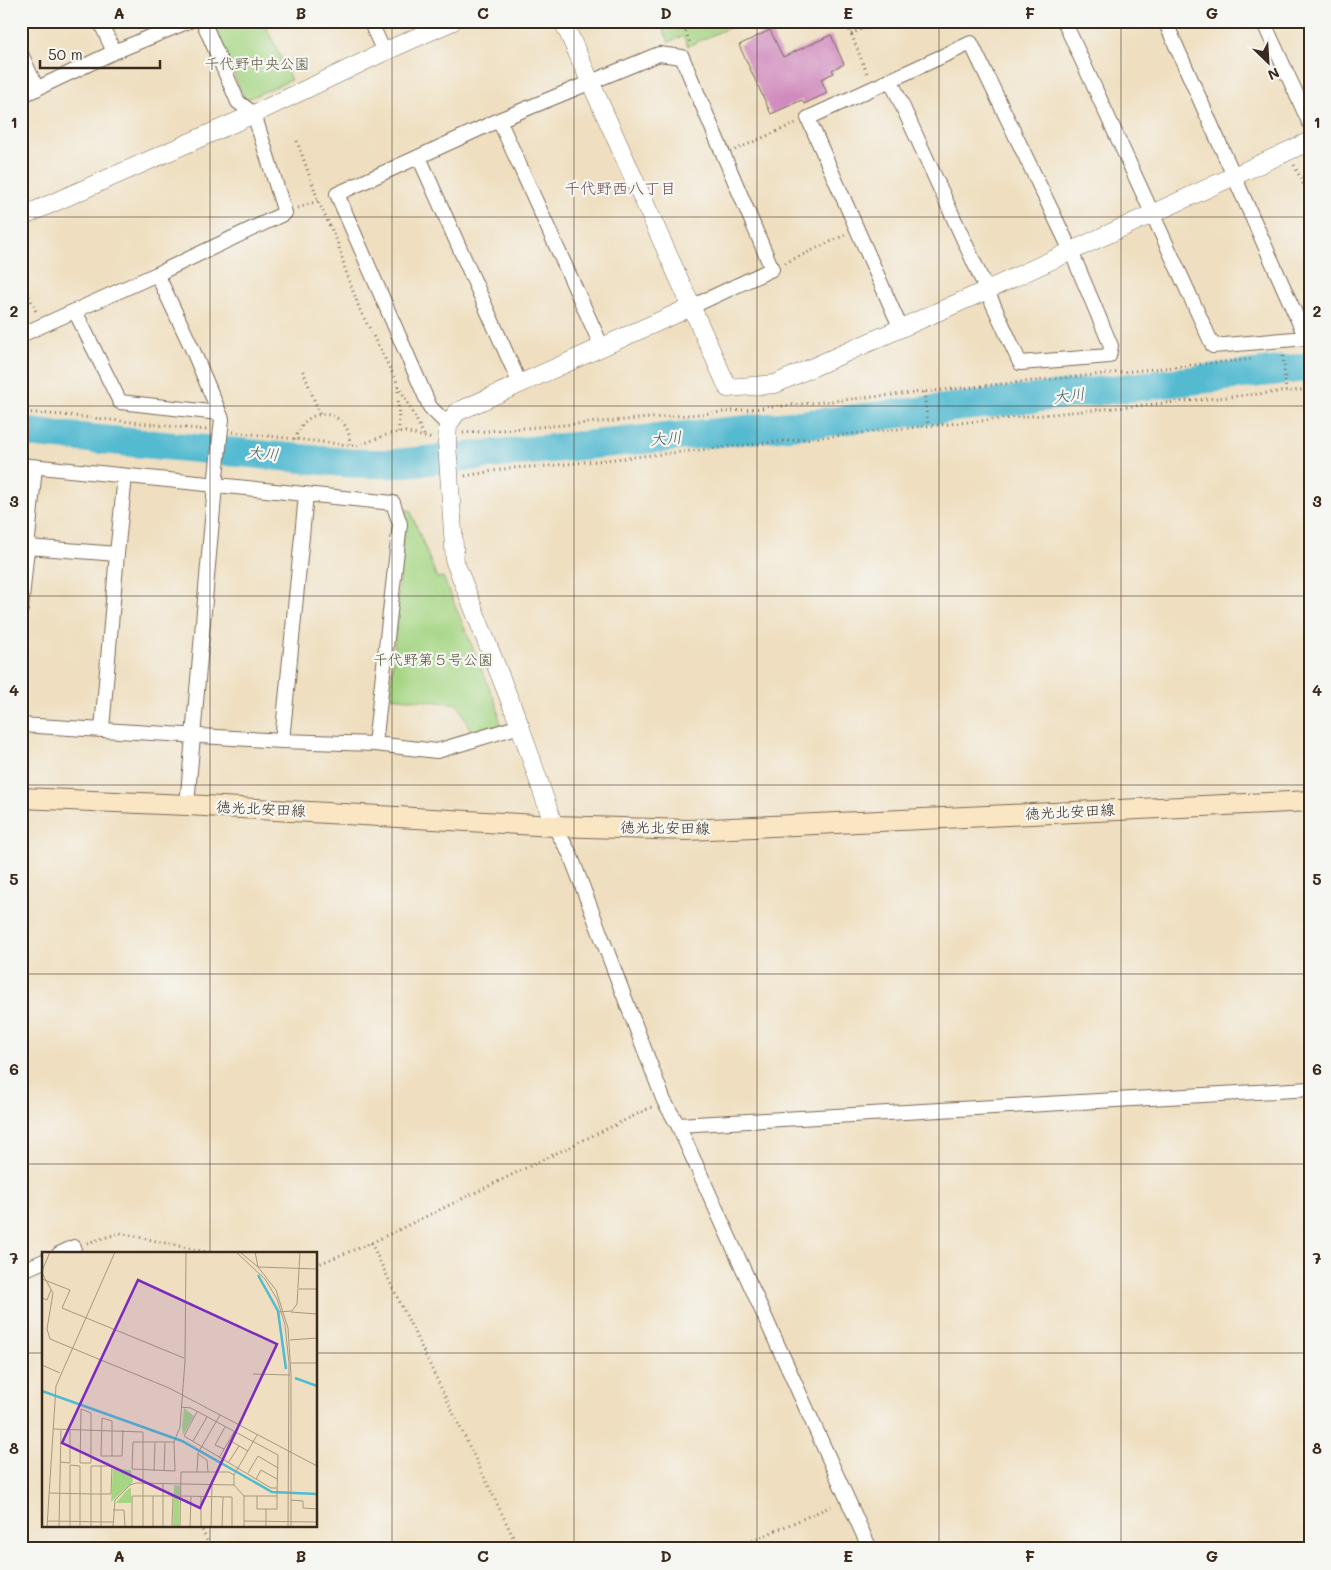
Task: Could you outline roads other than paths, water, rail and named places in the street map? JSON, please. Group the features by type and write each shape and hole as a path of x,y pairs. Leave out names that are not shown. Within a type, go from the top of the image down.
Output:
{"main road":[{"name":"徳光北安田線","path":"21,798 187,805 554,826 688,830 1310,801"}],"street":[{"path":"100,21 114,52"},
{"path":"21,96 114,52 189,21"},
{"path":"21,335 157,274 285,212 254,114 238,102 203,21"},
{"path":"370,21 384,52"},
{"path":"21,217 254,114 454,21"},
{"path":"563,21 728,388 775,384 987,290 1310,141"},
{"path":"1064,21 1213,346 1306,338 1164,21"},
{"path":"1263,21 1310,124"},
{"path":"891,81 1020,363 1109,356 1111,346 1070,251 971,44 808,118 901,329"},
{"path":"21,54 37,89"},
{"path":"447,434 458,412 772,269 682,57 659,54 499,120 337,194 430,407 447,434 455,562 520,726 554,826 570,854 664,1101 678,1125 846,1500 870,1549"},
{"path":"499,120 602,347"},
{"path":"419,157 520,384"},
{"path":"157,274 191,346 222,419 187,805"},
{"path":"75,311 120,402 219,413"},
{"path":"21,609 28,547 28,466 125,476 215,481 306,495 393,503 400,524 375,744"},
{"path":"102,729 116,554 125,476"},
{"path":"282,741 306,495"},
{"path":"28,547 116,554"},
{"path":"21,725 282,741 375,744 437,751 520,726"},
{"path":"678,1125 1310,1089"},
{"path":"63,1252 74,1247"},
{"path":"21,1271 42,1262"}],"waterway":[{"name":"大川","path":"21,432 349,463 390,464 826,422 1310,367"}],"district":[{"name":"千代野西八丁目","path":"620,188"}],"park label":[{"name":"千代野中央公園","path":"257,64"},
{"name":"千代野第５号公園","path":"433,660"}]}
